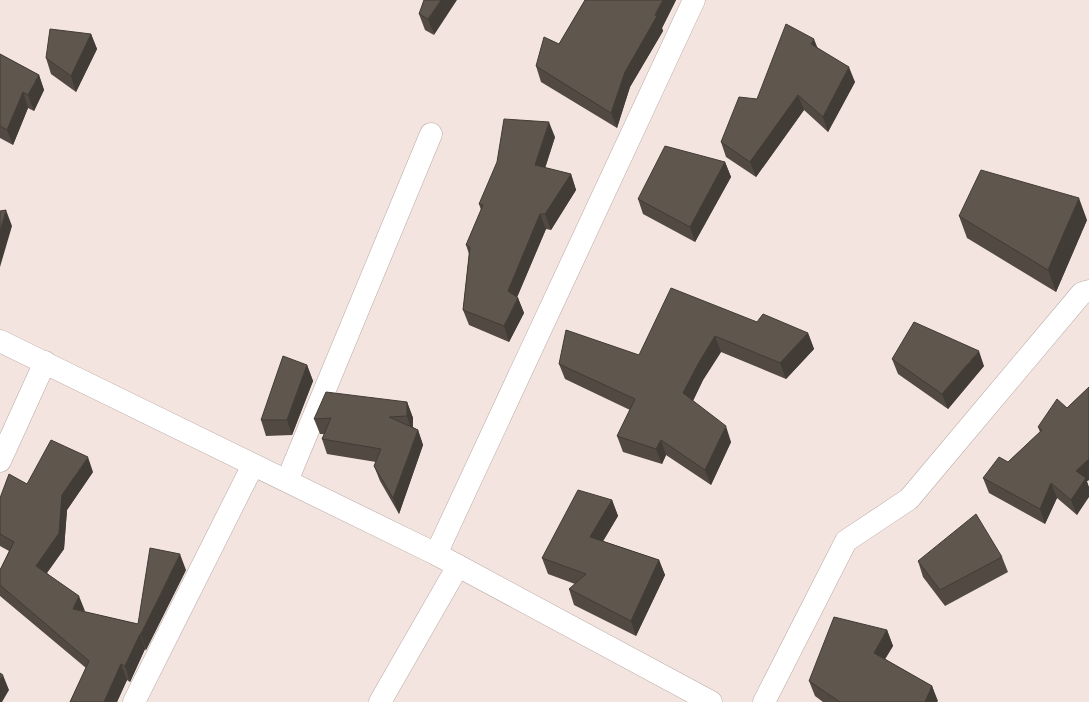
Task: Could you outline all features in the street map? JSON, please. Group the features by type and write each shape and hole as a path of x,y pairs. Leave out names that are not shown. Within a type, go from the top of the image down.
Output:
{"street":[{"path":"436,554 694,0"},
{"path":"287,481 431,134"},
{"path":"764,702 846,541 909,499 1082,293 1089,291"},
{"path":"0,341 436,554 711,702"},
{"path":"0,460 45,362"},
{"path":"134,702 254,465"},
{"path":"380,702 458,566"}],"building":[{"path":"424,0 441,0 428,19 419,14"},
{"path":"585,0 663,0 655,15 657,16 625,72 611,113 536,66 544,37 559,44"},
{"path":"786,24 814,39 811,44 849,67 823,117 798,95 750,162 721,142 739,97 757,99"},
{"path":"50,29 91,34 71,76 46,58"},
{"path":"0,54 39,75 28,95 23,92 7,130 0,126"},
{"path":"504,119 549,122 535,165 571,174 545,214 540,214 508,291 518,298 504,326 463,310 470,247 466,245 483,205 479,204 497,162"},
{"path":"665,146 725,162 690,227 638,199"},
{"path":"981,170 1079,198 1048,270 959,216"},
{"path":"6,210 0,231 0,211"},
{"path":"671,288 757,322 763,314 808,333 780,363 715,336 683,393 726,426 705,470 661,440 656,449 617,436 635,399 559,364 566,330 639,355"},
{"path":"914,322 979,351 942,394 892,359"},
{"path":"283,356 307,365 287,420 261,420"},
{"path":"1089,387 1089,459 1076,471 1086,478 1071,500 1051,483 1040,509 983,478 999,457 1008,462 1042,430 1038,427 1057,399 1067,408"},
{"path":"326,392 407,402 407,416 389,417 418,430 393,498 374,466 381,449 322,439 331,418 314,419"},
{"path":"51,440 88,457 62,495 59,533 36,566 79,596 73,609 138,624 150,548 180,554 125,666 121,664 104,702 70,702 89,661 0,585 0,570 14,542 0,534 0,498 9,474 27,484"},
{"path":"578,490 612,500 590,537 659,560 631,621 569,589 586,574 542,558"},
{"path":"976,514 1002,557 940,590 918,561"},
{"path":"834,617 887,630 874,653 932,686 925,702 840,702 809,681"},
{"path":"0,673 3,675 0,680"}]}
